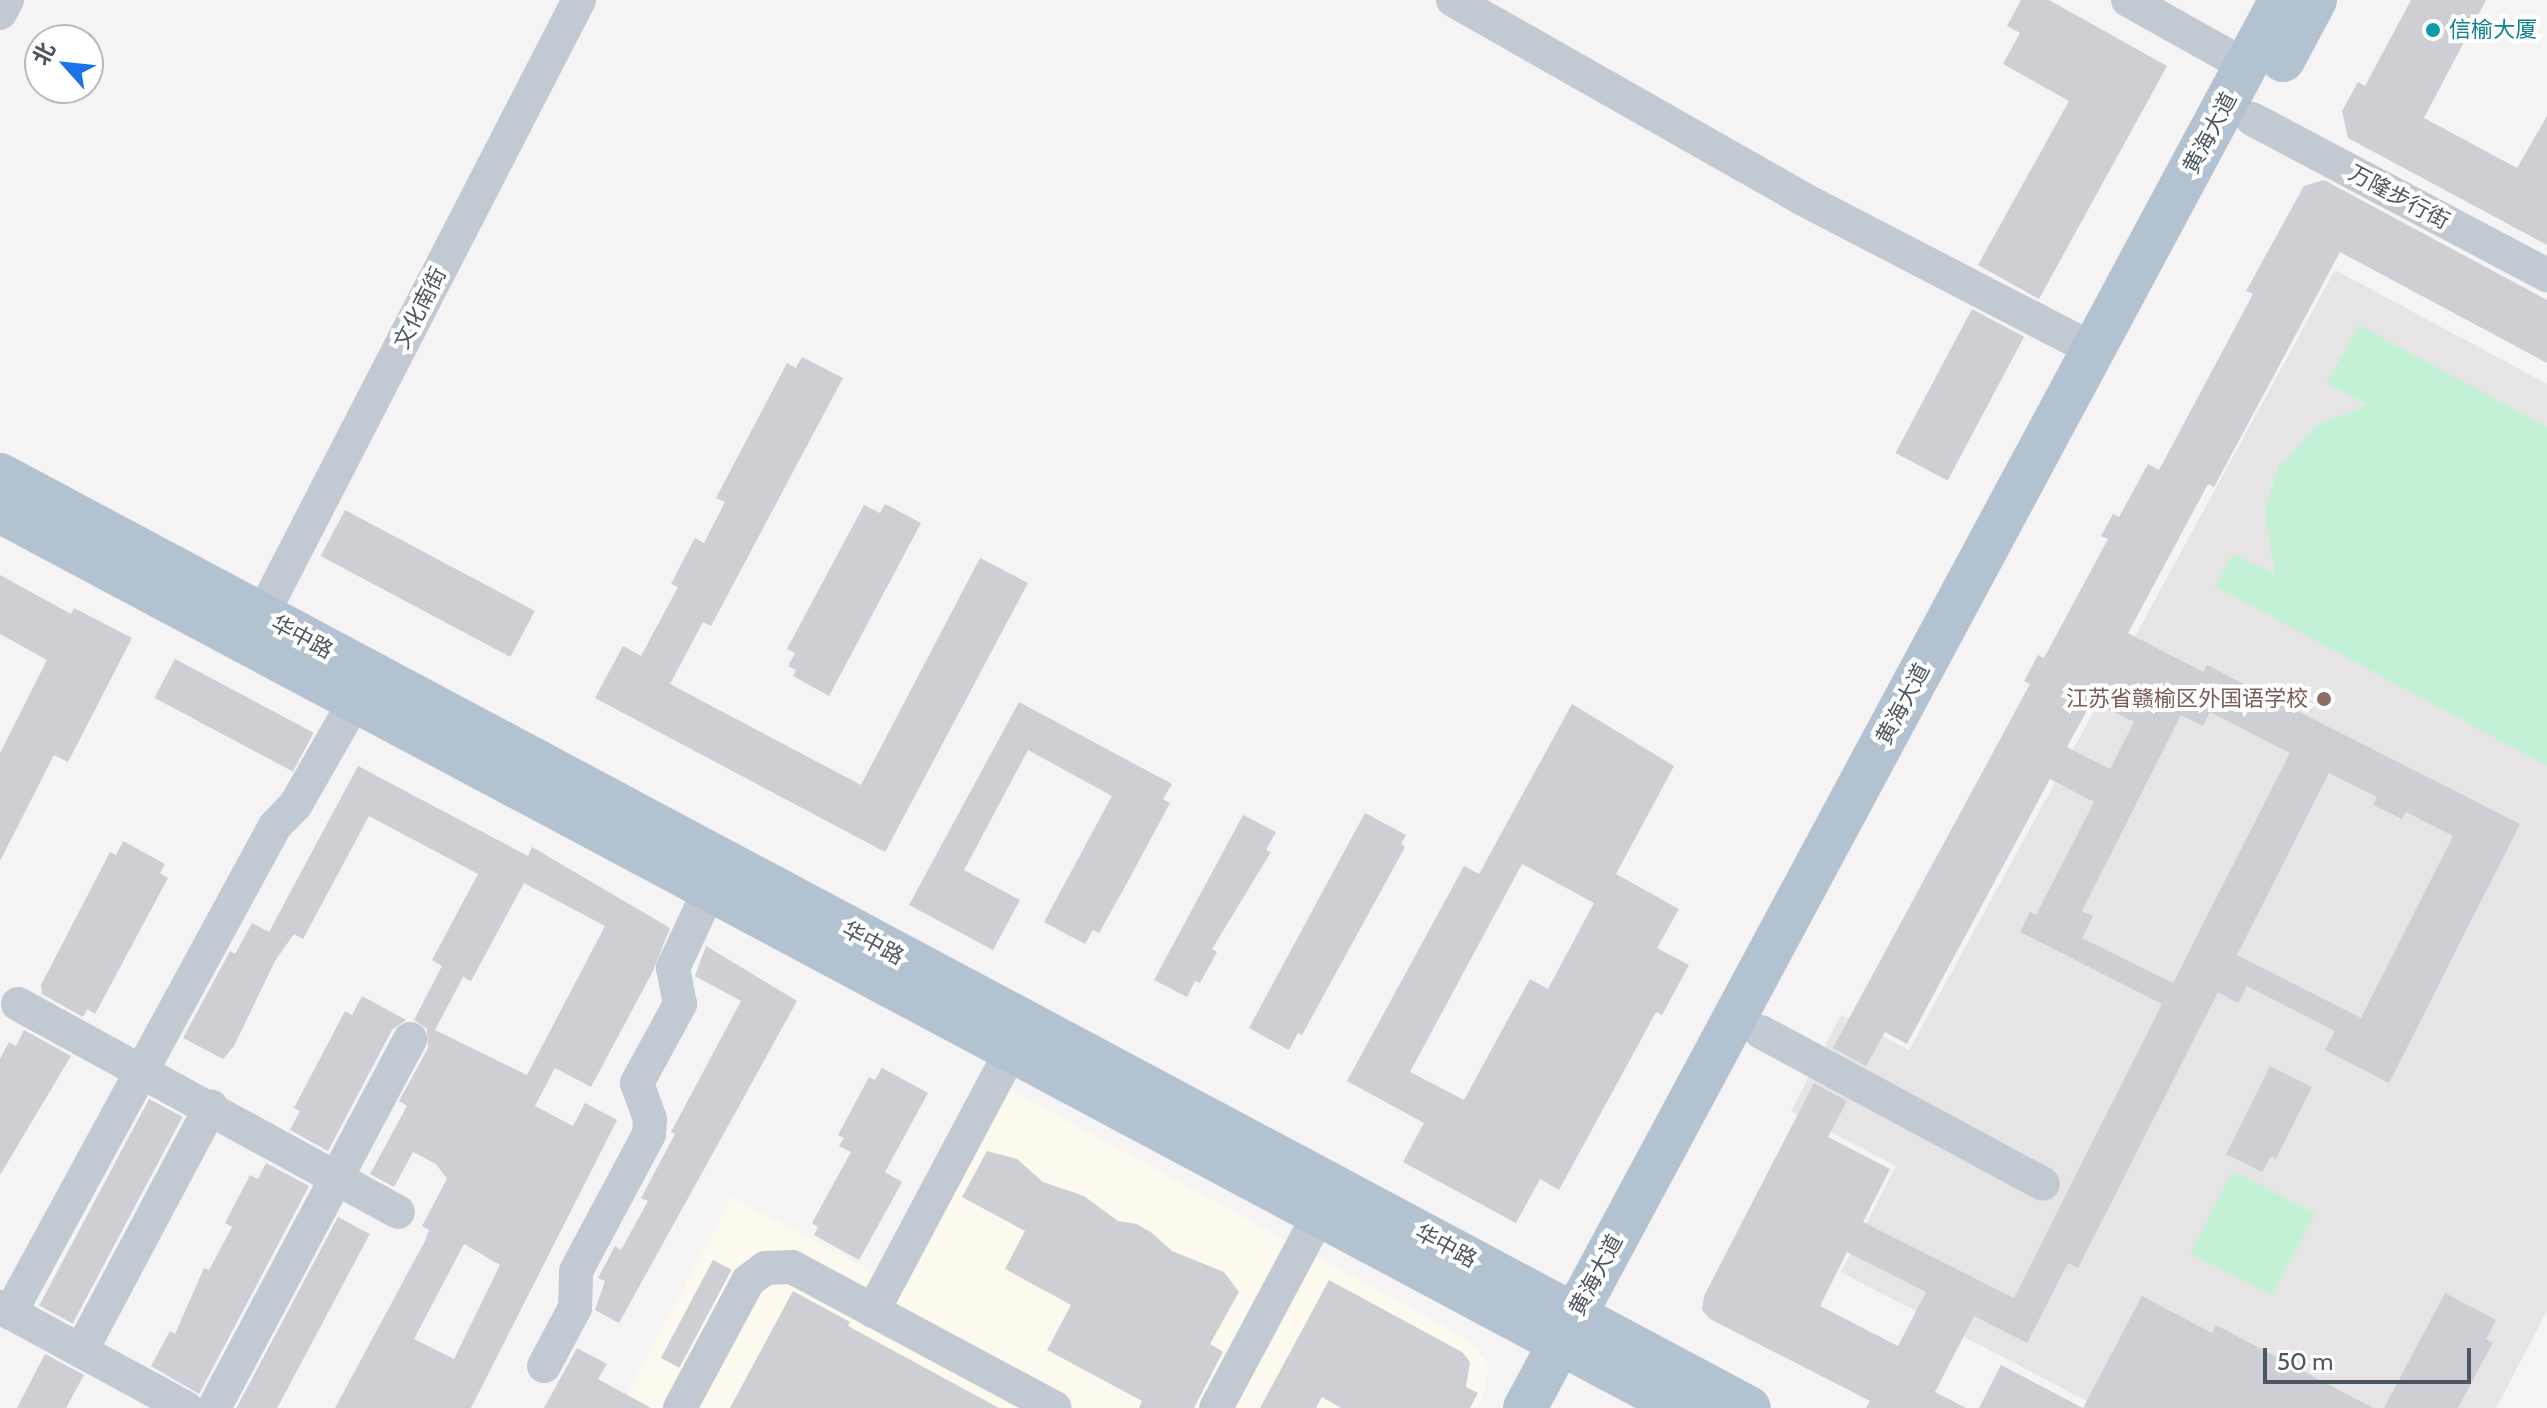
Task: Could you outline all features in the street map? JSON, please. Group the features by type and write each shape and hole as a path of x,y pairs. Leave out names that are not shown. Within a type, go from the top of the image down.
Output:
{"main road":[{"name":"黄海大道","path":"1559,1408 1581,1336 2094,350 2281,0"},
{"name":"黄海大道","path":"1525,1408 1581,1336 1761,1032 2315,0"},
{"name":"华中路","path":"0,475 1581,1336 1682,1408"},
{"name":"华中路","path":"0,511 1010,1053 1319,1215 1581,1336 1749,1408"}],"street":[{"path":"0,13 7,0"},
{"name":"文化南街","path":"262,615 579,0"},
{"path":"1453,0 1801,198 2094,350"},
{"path":"2128,0 2246,66"},
{"name":"万隆步行街","path":"2252,119 2547,275"},
{"path":"186,1408 5,1310 275,826 296,804 355,701"},
{"path":"544,1366 575,1308 576,1271 649,1134 650,1119 637,1083 680,1004 673,968 709,891"},
{"path":"18,1004 211,1106 233,1124 398,1212"},
{"path":"1761,1032 2043,1184"},
{"path":"214,1408 410,1039"},
{"path":"873,1311 1010,1053"},
{"path":"81,1351 211,1106"},
{"path":"1216,1408 1319,1215"},
{"path":"680,1408 748,1281 765,1268 792,1267 1055,1408"}],"shaded area":[{"name":"江苏省赣榆区外国语学校","path":"2335,270 2547,384 2547,1311 2496,1408 2100,1408 1841,1272 1896,1166 1791,1111 1841,1015 1909,1050"},
{"path":"980,1073 1455,1332 1476,1347 1488,1366 1485,1390 1476,1408 620,1408 732,1197 874,1272"}],"green space":[{"path":"2359,325 2547,427 2547,766 2215,586 2233,553 2275,575 2265,511 2278,468 2317,425 2367,405 2327,383"},
{"path":"2233,1171 2315,1213 2273,1296 2191,1254"}],"building":[{"path":"2021,0 2049,0 2167,66 2039,299 1978,265 2069,101 2003,64 2020,33 2007,26"},
{"path":"2411,0 2486,0 2424,118 2517,168 2547,116 2547,245 2348,138 2342,111 2358,82 2365,86"},
{"path":"2324,180 2547,300 2547,363 2340,252 2214,487 2208,484 2128,633 2203,672 2207,665 2520,824 2389,1083 2325,1050 2335,1031 2247,986 2238,1003 2218,992 2078,1268 2068,1263 2027,1343 1974,1316 1935,1392 1966,1408 1866,1408 1870,1401 1710,1319 1702,1310 1704,1296 1814,1083 1847,1101 1828,1137 1890,1169 1863,1222 2014,1298 2162,1004 2020,932 2030,912 2036,915 2094,802 2050,779 1907,1044 1885,1032 1866,1066 1833,1048 2030,684 2024,681 2038,655 2044,658 2108,539 2101,536 2113,514 2119,517 2148,464 2159,470 2253,294 2246,291 2304,186","holes":["2092,701 2134,722 2110,769 2067,747","2210,712 2290,753 2173,983 2082,938 2093,916 2082,911 2181,715 2203,726","2329,773 2377,797 2373,805 2402,819 2406,812 2453,836 2361,1018 2237,955","1847,1252 1926,1292 1898,1346 1820,1306"]},
{"path":"1972,309 2024,337 1948,481 1895,453"},
{"path":"802,357 843,378 711,626 703,622 670,684 861,785 980,558 1028,583 885,852 595,698 623,646 641,656 678,587 671,584 695,538 704,543 725,502 716,498 787,363 796,368"},
{"path":"885,504 921,523 829,696 793,676 796,670 788,666 795,653 787,649 864,505 880,513"},
{"path":"345,510 535,611 510,657 321,556"},
{"path":"0,575 71,614 74,608 132,638 68,762 54,755 0,861 0,753 47,660 0,634"},
{"path":"175,659 314,733 293,772 154,698"},
{"path":"1019,702 1172,784 1163,799 1170,803 1128,881 1099,933 1093,930 1085,944 1044,922 1112,796 1028,750 964,870 1020,900 993,950 909,905"},
{"path":"1572,704 1674,766 1616,874 1679,909 1657,948 1689,965 1662,1015 1656,1012 1559,1190 1540,1179 1516,1223 1403,1162 1424,1123 1347,1081 1464,866 1479,874","holes":["1522,864 1594,903 1548,989 1530,979 1464,1100 1410,1072"]},
{"path":"358,766 528,856 532,847 670,928 653,971 591,1087 555,1068 535,1106 573,1126 585,1103 617,1120 471,1408 335,1408 425,1241 429,1230 422,1226 447,1179 436,1164 413,1152 394,1187 370,1174 407,1106 399,1101 428,1048 427,1029 414,1020 442,966 432,960 478,874 369,816 303,939 294,934 275,961 234,1046 223,1059 183,1038 230,951 235,954 252,923 269,932","holes":["524,883 605,926 527,1075 435,1030 463,977 471,981","464,1244 500,1265 454,1359 414,1339"]},
{"path":"1365,813 1406,835 1401,844 1405,847 1302,1035 1298,1033 1289,1050 1249,1028"},
{"path":"1243,815 1276,832 1266,850 1271,852 1212,949 1217,952 1200,983 1195,981 1187,997 1154,980"},
{"path":"123,841 165,864 160,873 168,878 95,1014 87,1009 83,1017 42,994 41,985 110,852 116,855"},
{"path":"706,946 797,1001 619,1323 595,1310 605,1281 598,1278 615,1246 621,1250 648,1201 641,1198 675,1134 671,1132 741,1001 695,976"},
{"path":"362,996 406,1020 392,1030 328,1151 290,1130 300,1111 294,1108 345,1011 352,1015"},
{"path":"24,1030 71,1056 0,1175 0,1059 9,1042 16,1046"},
{"path":"2270,1066 2312,1087 2276,1159 2271,1156 2262,1172 2226,1154"},
{"path":"882,1068 928,1093 885,1172 902,1182 859,1260 814,1235 818,1227 812,1223 851,1152 839,1146 844,1138 838,1135 869,1077 875,1080"},
{"path":"149,1099 183,1117 73,1323 39,1306"},
{"path":"987,1151 1017,1159 1043,1182 1084,1196 1118,1221 1137,1224 1152,1233 1172,1251 1224,1272 1239,1292 1210,1344 1223,1352 1194,1408 1139,1408 1142,1401 1047,1350 1071,1305 1005,1269 1025,1231 962,1197"},
{"path":"266,1163 309,1186 199,1394 151,1366 170,1331 175,1334 204,1268 209,1270 232,1227 225,1223 250,1175 258,1179"},
{"path":"338,1217 370,1234 277,1408 237,1408"},
{"path":"713,1260 732,1270 679,1368 661,1358"},
{"path":"1329,1280 1462,1352 1470,1362 1466,1387 1478,1393 1470,1408 1341,1408 1322,1397 1316,1408 1260,1408"},
{"path":"793,1291 850,1322 848,1326 999,1408 730,1408"},
{"path":"2445,1293 2496,1320 2486,1339 2493,1343 2458,1408 2384,1408"},
{"path":"2142,1296 2212,1333 2216,1325 2373,1408 2083,1408"},
{"path":"577,1348 607,1364 598,1379 651,1408 544,1408"},
{"path":"45,1354 84,1375 66,1408 17,1408"},
{"path":"2001,1365 2083,1408 1979,1408"}],"place":[{"name":"信榆大厦","path":"2433,30"},
{"name":"江苏省赣榆区外国语学校","path":"2324,699"}]}
